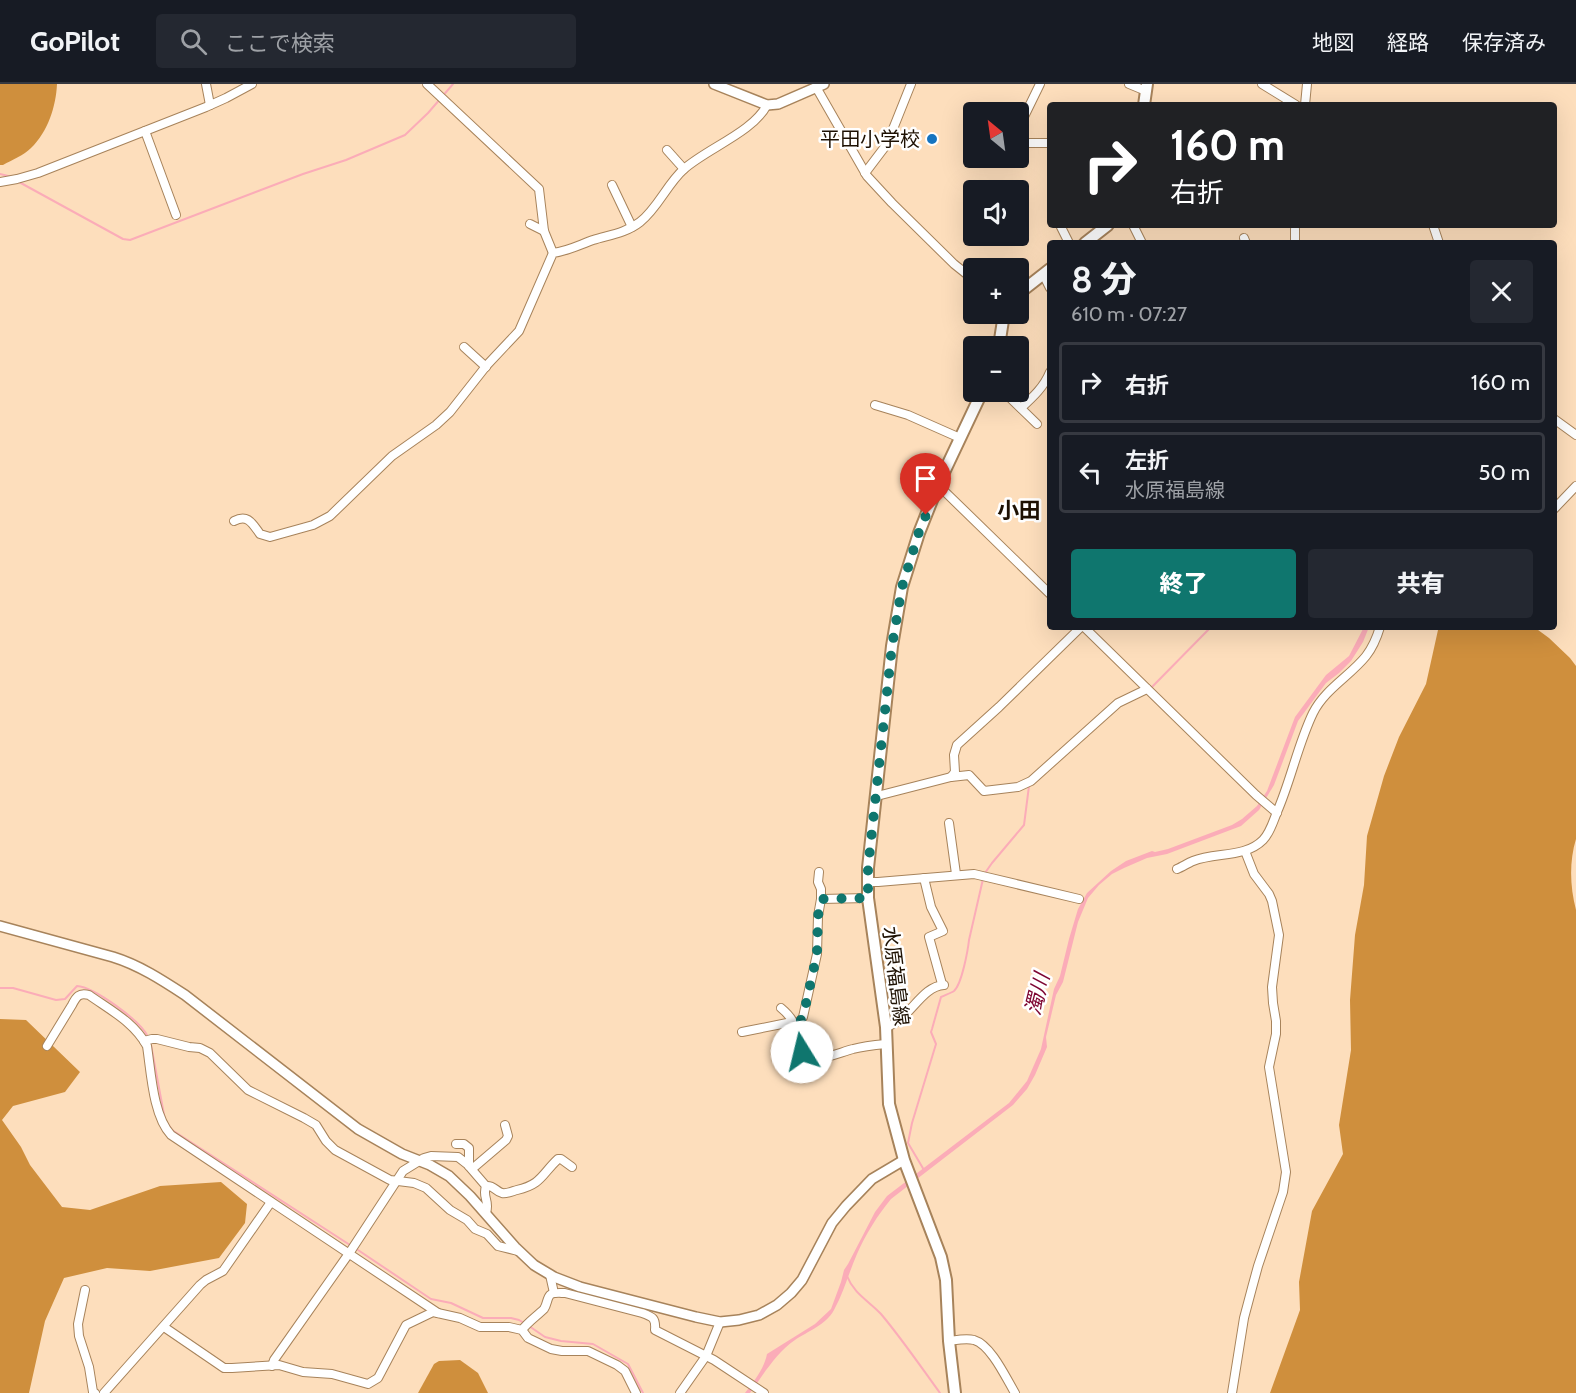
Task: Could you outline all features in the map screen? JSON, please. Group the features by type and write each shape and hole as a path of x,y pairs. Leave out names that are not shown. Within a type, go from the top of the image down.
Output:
{"main road":[{"path":"1089,240 1104,228"},
{"path":"1029,286 1047,272"},
{"name":"水原福島線","path":"955,1393 949,1341 946,1280 941,1257 904,1160 888,1104 886,1027 868,898 868,868 892,646 902,587 919,532 938,485 977,402"}],"street":[{"path":"206,84 210,105"},
{"path":"0,182 38,173 210,105 252,84"},
{"path":"234,521 242,517 246,518 260,534 270,537 313,525 330,516 392,456 436,425 450,412 519,331 553,252 544,231 539,189 427,84"},
{"path":"714,84 767,105 778,104 820,86 865,173 892,203 963,271"},
{"path":"865,173 888,144 911,84"},
{"path":"1029,106 1040,84"},
{"path":"1129,84 1147,88"},
{"path":"1262,84 1291,102"},
{"path":"1305,102 1307,84"},
{"path":"553,252 566,251 593,240 626,231 640,222 684,169 702,154 755,121 767,105"},
{"path":"145,131 176,215"},
{"path":"1029,143 1047,143"},
{"path":"668,150 684,169"},
{"path":"612,185 632,227"},
{"path":"530,224 544,231"},
{"path":"1295,229 1295,240"},
{"path":"464,347 486,367"},
{"path":"1021,408 1047,380"},
{"path":"1015,402 1037,424"},
{"path":"875,405 908,415 960,438"},
{"path":"1557,421 1576,435"},
{"path":"938,485 1047,591"},
{"path":"1557,506 1576,486"},
{"path":"951,777 955,772 954,755 957,745 1079,630"},
{"path":"1085,630 1277,813"},
{"path":"1177,869 1194,861 1245,851 1264,840 1277,813 1313,712 1332,689 1365,657 1379,630"},
{"path":"877,796 951,777 969,775 984,791 1022,786 1031,781 1118,703 1147,689"},
{"path":"949,823 956,874"},
{"path":"1232,1393 1247,1308 1258,1266 1283,1192 1286,1172 1269,1067 1276,1034 1272,987 1279,943 1278,927 1269,894 1254,874 1245,851"},
{"path":"741,1032 794,1025 803,1017 817,954 821,899 819,872"},
{"path":"868,882 974,874 1079,899"},
{"path":"886,1027 891,1026 909,1011 928,992 944,985 929,937 943,931 931,907 924,878"},
{"path":"821,899 868,898"},
{"path":"0,926 129,962 157,977 201,1007 358,1129 402,1154 449,1176 486,1213 518,1251 534,1265 550,1275 580,1287 720,1322 759,1315 777,1305 802,1280 832,1223 846,1206 872,1179 904,1160"},
{"path":"47,1046 75,998 84,993 89,995 129,1023 148,1040 157,1039 200,1048 210,1053 248,1090 316,1125 335,1150 390,1180 414,1183 426,1188 475,1229 487,1234 498,1246 518,1251"},
{"path":"780,1008 788,1014 794,1025 797,1046 808,1056 824,1058 854,1048 886,1044"},
{"path":"148,1040 157,1108 168,1131 271,1202 352,1248 438,1312"},
{"path":"777,1053 797,1046"},
{"path":"470,1167 506,1140 508,1136 505,1125"},
{"path":"456,1144 464,1144 469,1148 470,1167"},
{"path":"272,1366 403,1172 431,1156 458,1157 486,1186 485,1194 488,1205 486,1213"},
{"path":"486,1186 490,1185 506,1193 536,1183 558,1159 572,1167"},
{"path":"104,1393 200,1286 223,1271 271,1202"},
{"path":"550,1275 554,1293"},
{"path":"85,1290 78,1324 79,1336 95,1393"},
{"path":"164,1327 225,1368 279,1365 303,1372 332,1374 368,1384 378,1378 382,1372 406,1325 433,1312 460,1317 480,1327 525,1326 543,1310 548,1303 549,1296 554,1293 565,1293 652,1317 654,1330 706,1356 760,1391"},
{"path":"680,1393 706,1356 720,1322"},
{"path":"525,1326 528,1338 551,1349 588,1351 617,1365 625,1371 636,1393"},
{"path":"949,1341 967,1339 982,1344 993,1356 1015,1393"}],"shaded area":[{"path":"0,84 57,84 53,110 37,142 28,151 3,165 0,165"},
{"name":"濁川","path":"1362,630 1368,630 1351,661 1326,683 1298,721 1274,785 1259,810 1241,826 1167,854 1147,858 1112,874 1088,898 1078,922 1063,982 1056,995 1046,1037 1047,1047 1027,1089 1013,1105 891,1199 864,1239 831,1315 822,1324 788,1345 750,1393 745,1393 761,1370 767,1354 815,1324 831,1309 844,1270 875,1212 887,1196 1009,1103 1027,1081 1041,1049 1054,989 1060,976 1078,909 1087,893 1126,861 1152,851 1168,849 1232,825 1257,806 1267,791 1295,717 1326,675 1349,656"},
{"path":"1438,630 1538,630 1576,666 1576,839 1571,874 1576,910 1576,1393 1270,1393 1300,1310 1299,1282 1312,1211 1343,1154 1339,1125 1351,1050 1350,1000 1355,935 1364,885 1367,836 1384,776 1399,737 1426,684"},
{"path":"0,1019 26,1020 80,1072 65,1092 13,1106 2,1120 21,1147 30,1165 62,1207 90,1210 160,1186 221,1182 247,1204 245,1223 219,1258 150,1271 107,1268 64,1278 45,1321 29,1393 0,1393"},
{"path":"460,1360 478,1373 488,1393 418,1393 434,1364 439,1361"}],"waterway":[{"path":"19,182 123,239 130,240 303,174 346,160 405,135 453,84"},
{"path":"0,174 12,177"},
{"path":"1150,689 1208,630"},
{"path":"985,873 1024,825 1029,786"},
{"path":"924,1170 908,1143 912,1123 936,1044 931,1032 941,997 954,991 960,981 983,879"},
{"path":"0,988 13,988 56,1000 65,999 77,986 85,988 105,998 127,1014 148,1037"},
{"path":"151,1045 165,1120 172,1130 350,1245"},
{"path":"355,1248 431,1299 451,1303 483,1318 511,1318 524,1323"},
{"path":"847,1276 858,1293 889,1324 940,1393"},
{"path":"529,1326 545,1337 593,1344 628,1364 643,1393"}],"place":[{"name":"平田小学校","path":"932,139"}],"district":[{"name":"小田","path":"1019,510"}],"route":[{"path":"802,1052 797,1046 795,1028 803,1017 811,986 817,954 817,929 821,899 868,898 868,868 892,646 902,587 926,515"}]}
